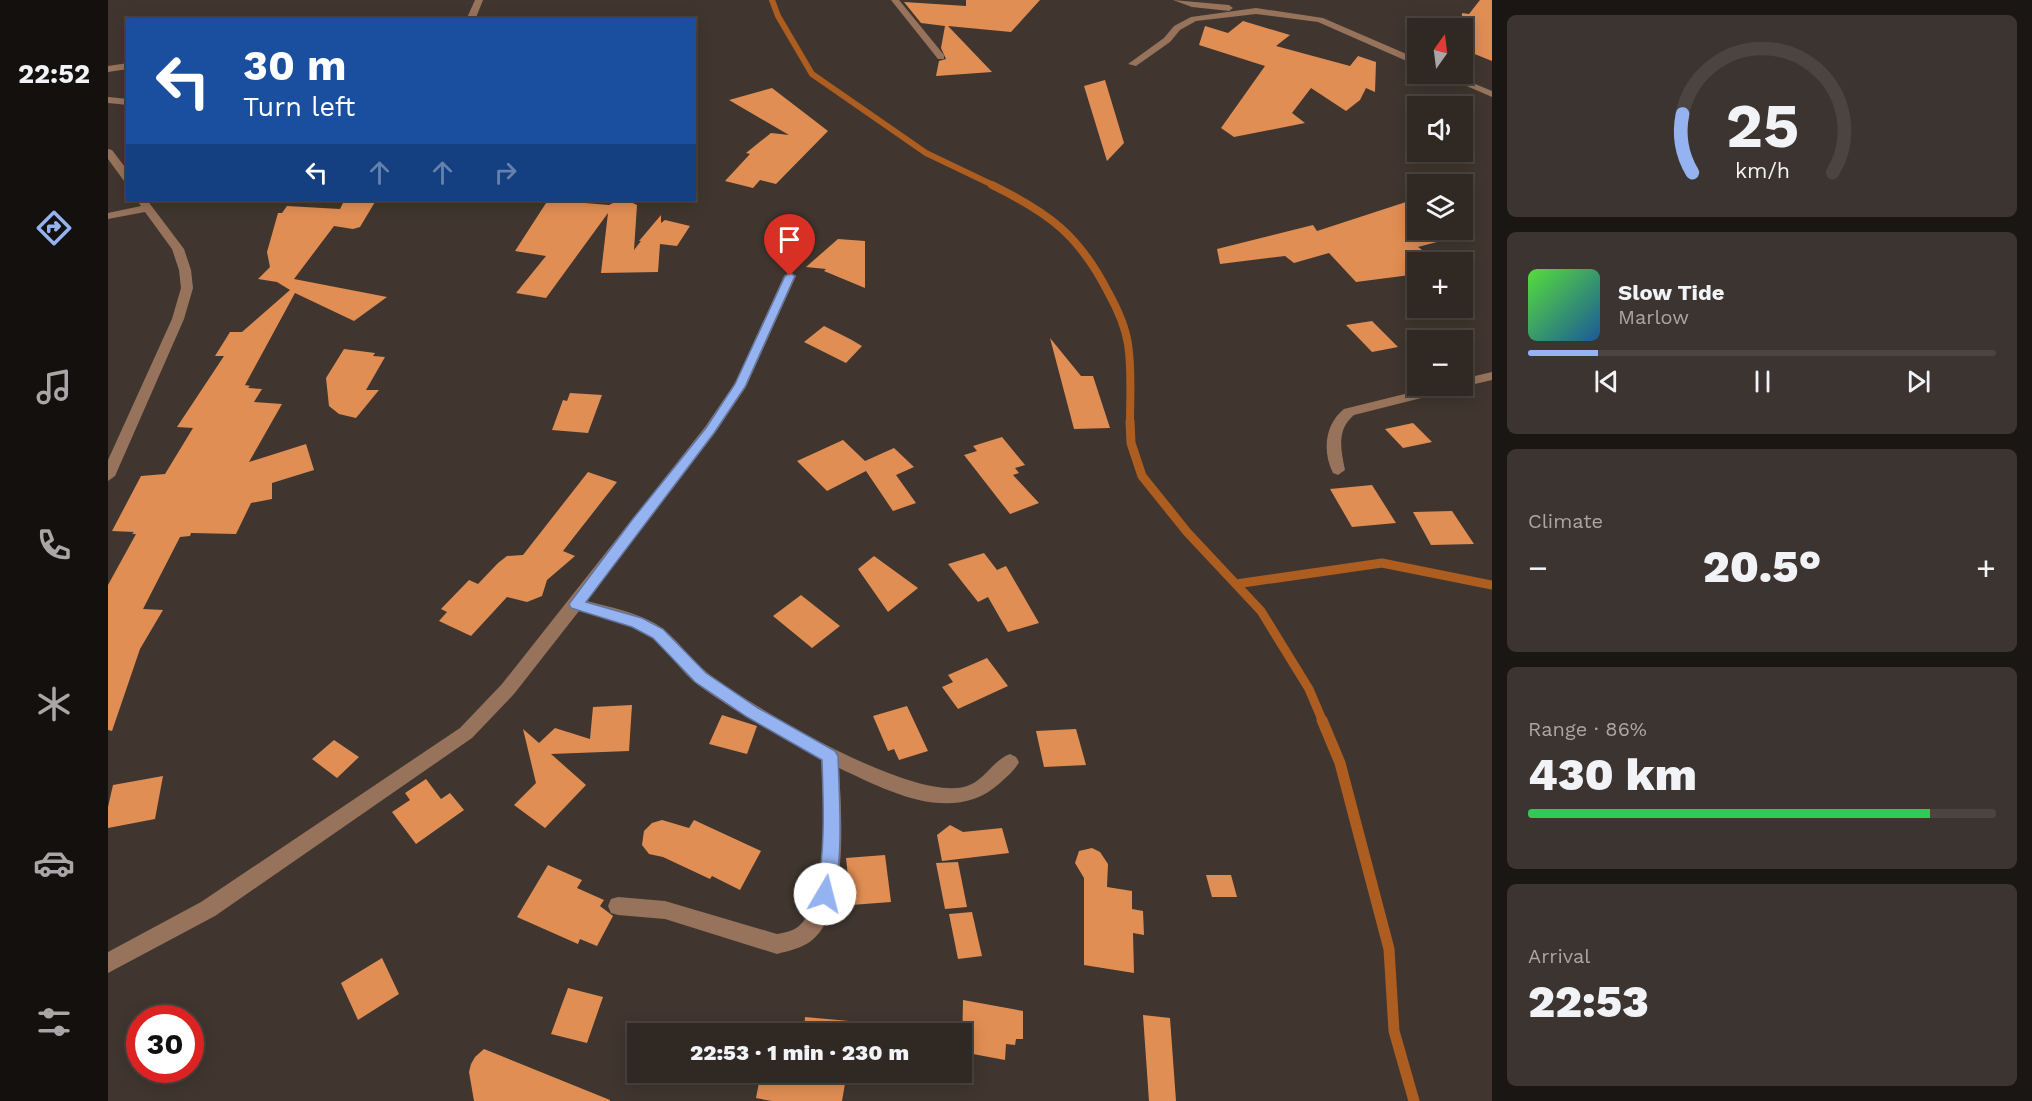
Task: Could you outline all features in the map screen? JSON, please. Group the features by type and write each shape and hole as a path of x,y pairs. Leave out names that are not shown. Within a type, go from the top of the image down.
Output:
{"street":[{"path":"471,18 480,0"},
{"path":"895,0 941,57"},
{"path":"1177,0 1192,4 1256,10 1320,20 1407,58"},
{"path":"1133,64 1167,40 1177,28 1194,19 1256,10"},
{"path":"108,69 126,66"},
{"path":"1468,84 1492,94"},
{"path":"108,100 126,102"},
{"path":"108,152 126,176"},
{"path":"108,216 145,204 178,249 185,270 187,288 178,319 108,476"},
{"path":"108,963 208,909 466,733 508,689 710,430 741,384 790,276"},
{"path":"1473,380 1492,376"},
{"path":"1338,470 1334,434 1339,418 1349,412 1412,396"},
{"path":"576,604 637,622 658,633 701,678 752,713 830,756 908,788 949,797 967,795 983,787 1010,762"},
{"path":"618,906 665,910 777,944 791,941 805,933 822,908 829,871 832,817 830,756"}],"building":[{"path":"966,0 1040,0 1011,32 948,26 992,72 936,76 939,61 946,59 941,48 945,26 921,23 904,2 966,6"},
{"path":"1480,0 1492,0 1492,61 1473,53 1473,18 1462,18 1462,13 1469,14"},
{"path":"1243,21 1290,35 1276,46 1350,66 1358,56 1376,62 1375,92 1366,88 1360,100 1346,111 1311,88 1292,113 1305,123 1234,137 1221,128 1265,66 1199,45 1205,26 1228,33"},
{"path":"1105,80 1124,143 1107,161 1084,86"},
{"path":"772,88 828,131 776,184 760,180 753,188 725,181 750,154 746,153 771,133 789,135 729,100"},
{"path":"547,201 609,205 617,201 628,201 637,205 634,250 661,215 661,223 665,220 690,226 677,246 660,244 658,272 601,273 608,213 546,298 516,293 546,256 515,251"},
{"path":"375,202 360,227 353,229 334,226 294,279 387,297 354,321 295,293 245,385 250,386 248,388 262,389 254,402 282,404 249,462 306,444 314,470 272,483 272,499 251,503 236,534 191,533 190,536 180,537 143,609 163,610 140,649 112,731 108,730 108,585 136,534 112,531 141,476 165,474 193,428 177,427 224,356 215,356 230,332 242,332 290,290 277,282 258,279 270,267 267,252 278,213 282,213 287,206 340,209 343,203"},
{"path":"1406,202 1407,240 1444,240 1418,247 1425,252 1407,252 1407,275 1356,282 1329,253 1294,263 1285,256 1220,264 1217,249 1313,225 1317,231"},
{"path":"838,239 865,241 865,288 824,271 826,269 806,267"},
{"path":"1372,321 1398,347 1372,352 1346,325"},
{"path":"824,326 862,346 846,363 804,342"},
{"path":"1050,338 1081,376 1093,376 1110,428 1074,429"},
{"path":"344,349 375,353 373,356 385,357 366,390 379,390 356,418 339,414 329,406 326,378"},
{"path":"570,393 602,395 588,433 552,430 563,400 567,401"},
{"path":"1413,423 1432,442 1403,448 1385,429"},
{"path":"1002,437 1025,465 1015,468 1019,473 1013,475 1039,503 1010,514 964,455 977,451 973,446"},
{"path":"843,440 865,461 894,448 914,467 896,475 916,503 893,511 866,471 827,491 797,461"},
{"path":"588,472 617,482 563,551 575,556 547,580 542,596 527,602 507,597 471,636 439,621 447,612 441,609 469,580 478,584 507,556 523,555"},
{"path":"1372,485 1396,523 1352,527 1330,489"},
{"path":"1452,511 1474,544 1431,545 1413,512"},
{"path":"984,553 997,570 1006,566 1039,623 1008,632 988,597 978,602 948,564"},
{"path":"874,556 918,588 888,612 858,569"},
{"path":"801,595 840,626 812,648 773,616"},
{"path":"987,658 1008,686 958,709 942,687 953,682 948,675"},
{"path":"632,705 629,751 551,754 586,785 545,828 514,805 536,783 523,729 539,743 555,728 590,739 593,707"},
{"path":"907,706 928,751 899,760 894,749 888,751 873,716"},
{"path":"722,715 757,726 747,754 709,744"},
{"path":"1076,729 1086,765 1044,767 1036,731"},
{"path":"334,740 359,757 337,778 312,759"},
{"path":"163,776 155,819 108,828 108,807 113,785"},
{"path":"426,779 441,799 450,793 464,810 416,844 392,812 410,800 405,793"},
{"path":"662,820 689,828 694,820 761,851 740,890 712,876 710,879 663,857 649,854 642,845 644,831 652,823"},
{"path":"950,825 963,832 1002,828 1009,853 942,861 937,835"},
{"path":"1092,848 1100,852 1108,864 1107,887 1132,891 1132,909 1143,911 1144,935 1133,933 1134,973 1084,965 1084,878 1075,863 1079,851"},
{"path":"885,855 891,902 851,905 846,858"},
{"path":"958,862 967,907 945,909 936,863"},
{"path":"548,865 582,880 577,888 604,900 600,906 613,916 597,946 580,939 578,944 517,917"},
{"path":"1206,875 1231,875 1237,897 1212,897"},
{"path":"972,912 982,956 958,959 949,914"},
{"path":"382,958 399,994 358,1020 341,983"},
{"path":"568,988 603,997 587,1043 551,1034"},
{"path":"963,1000 1023,1011 1023,1039 1016,1039 1015,1045 1006,1044 1005,1060 972,1054 972,1023 963,1023"},
{"path":"1143,1015 1170,1018 1176,1101 1149,1101"},
{"path":"805,1017 849,1021 849,1023 805,1023"},
{"path":"484,1049 610,1101 474,1101 469,1072 475,1057"},
{"path":"759,1083 845,1083 842,1101 772,1101 756,1098"}],"waterway":[{"path":"772,0 778,16 812,74 926,153 995,186"},
{"path":"992,185 1030,206 1061,228 1074,240 1097,272 1117,310 1127,337 1130,421"},
{"path":"1130,421 1131,443 1142,476 1187,532 1261,611 1309,689 1323,722"},
{"path":"1236,584 1382,563 1492,585"},
{"path":"1322,720 1340,763 1389,949 1394,1031 1414,1101"}],"route":[{"path":"790,276 760,347 741,384 710,430 576,604 637,622 658,633 701,678 752,713 830,756 832,817 829,871 825,894"}]}
